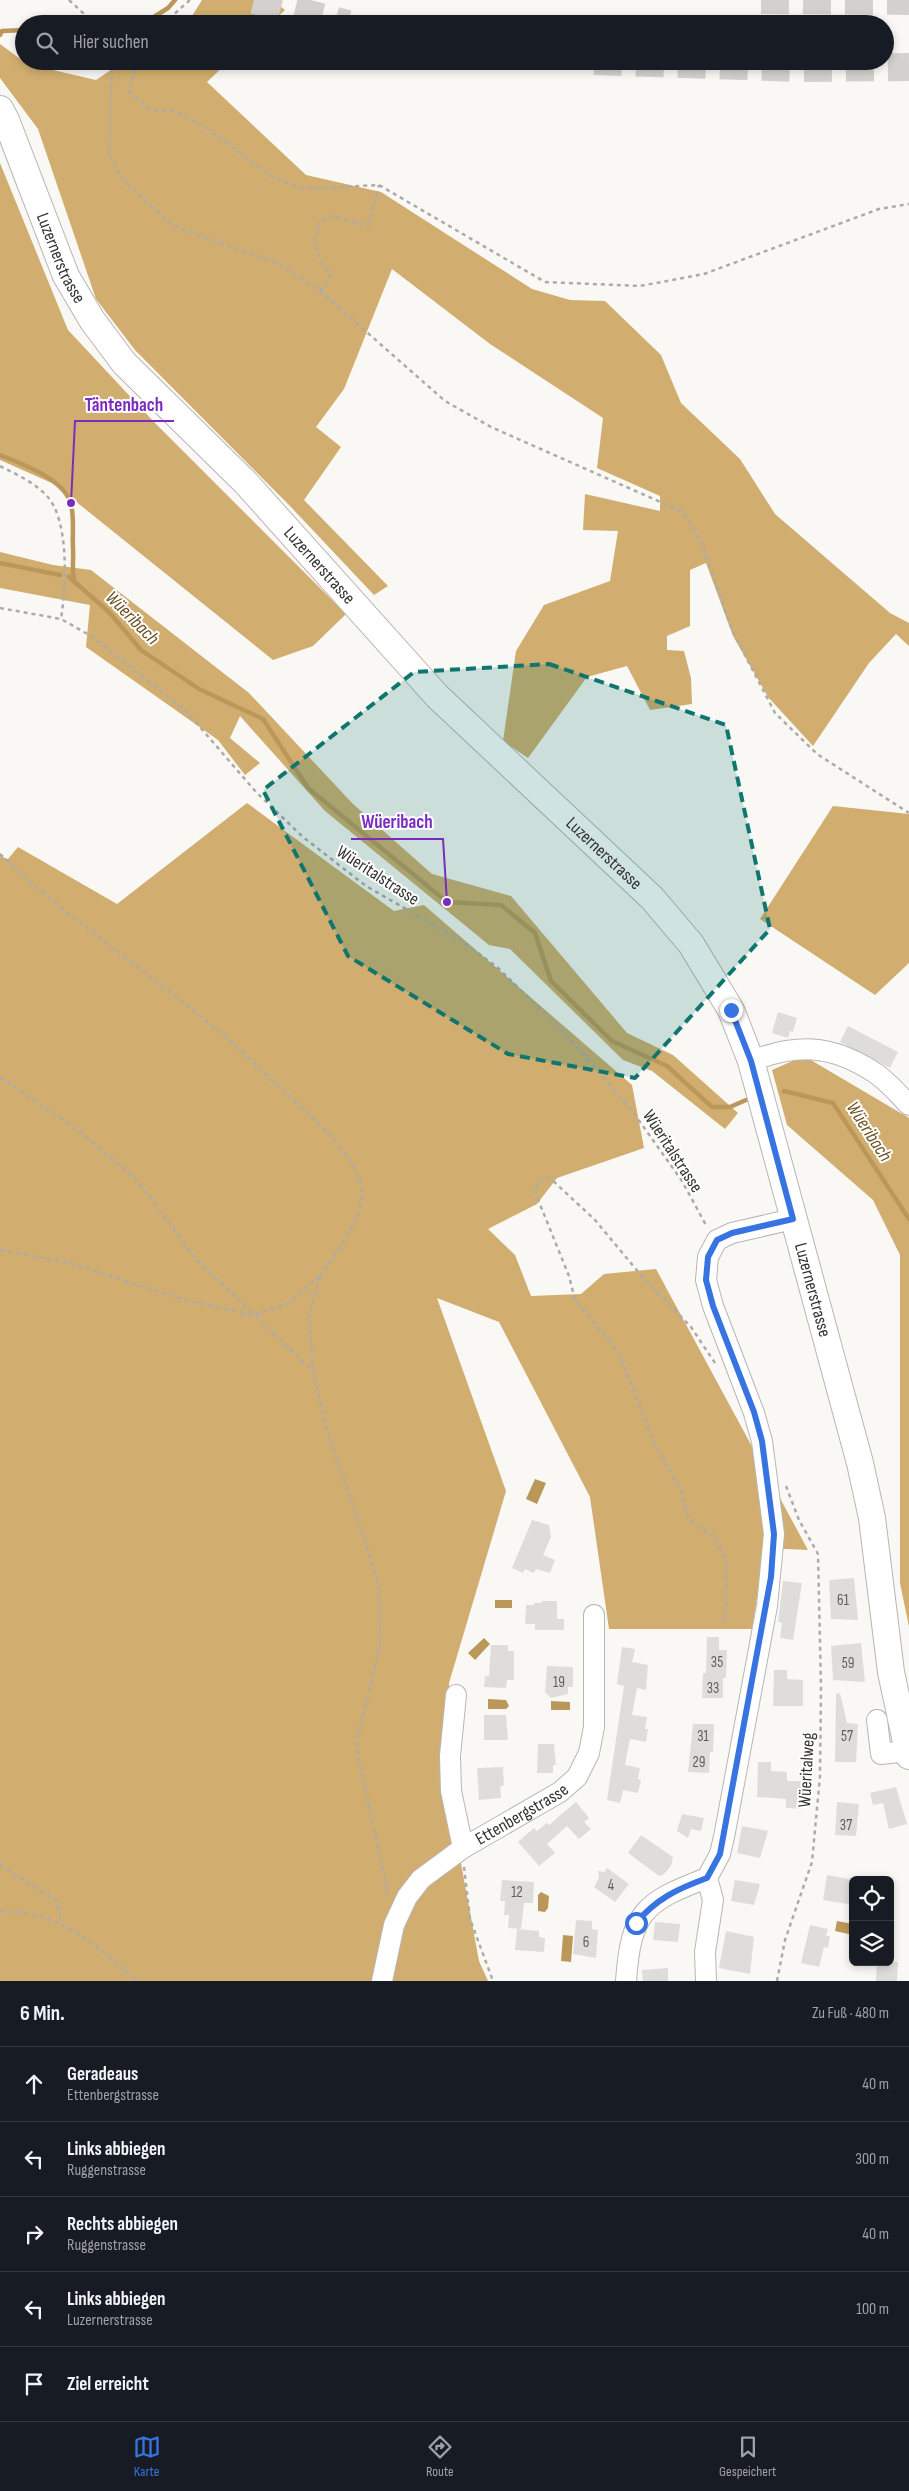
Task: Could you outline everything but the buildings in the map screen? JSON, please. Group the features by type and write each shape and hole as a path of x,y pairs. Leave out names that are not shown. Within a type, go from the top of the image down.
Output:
{"main road":[{"name":"Luzernerstrasse","path":"0,110 6,120 66,276 92,320 124,363 246,483 437,696 652,898 691,944 731,1010 751,1061 860,1463 872,1518 879,1573 882,1673 908,1754"}],"street":[{"path":"751,1061 778,1051 801,1048 831,1052 873,1071 909,1105"},
{"path":"626,1981 628,1947 636,1923 651,1906 681,1888 707,1878 720,1854 767,1606 774,1534 762,1441 754,1412 713,1306 706,1280 708,1257 717,1240 732,1233 793,1219"},
{"name":"Ettenbergstrasse","path":"382,1981 394,1924 407,1897 421,1879 464,1848 560,1792 577,1777 589,1753 594,1727 594,1615"},
{"path":"456,1695 450,1756 451,1791 464,1848"},
{"path":"876,1720 881,1754 908,1754"},
{"path":"706,1981 704,1952 713,1900 707,1878"}],"path":[{"path":"69,0 85,15"},
{"path":"173,15 190,0"},
{"path":"112,70 109,155 122,180 171,225 277,263 320,291 445,401 491,426 683,512 700,540 732,630 775,713 817,754 909,813"},
{"path":"135,70 129,92 153,111 174,111 205,127 272,177 303,189 379,185 545,282 640,286 704,274 879,209 909,204"},
{"path":"320,291 330,275 317,254 314,238 320,221 334,215 350,222 368,225 379,185"},
{"path":"0,466 35,485 48,496 57,512 62,535 65,595 61,619"},
{"name":"Wüeritalstrasse","path":"0,608 61,619 93,637 187,712 276,814 323,854 366,886 460,940 498,968 565,1033 622,1099 659,1146 682,1181 701,1219 717,1240"},
{"path":"0,854 35,887 223,1036 333,1137 354,1171 361,1188 361,1204 350,1231 320,1275 287,1304 253,1315 185,1300 73,1264 0,1250"},
{"path":"0,1076 80,1132 136,1178 197,1260 313,1371"},
{"path":"720,1370 691,1327 640,1274 595,1220 550,1178 538,1180 535,1192 569,1276 576,1300 619,1353 655,1444 681,1491 689,1519 715,1538 726,1560 725,1625"},
{"path":"320,1275 310,1314 313,1371 325,1423 379,1584 380,1645 356,1745 394,1924"},
{"name":"Wüeritalweg","path":"777,1981 785,1940 812,1862 819,1786 821,1687 818,1554 799,1520 785,1483"},
{"path":"464,1848 470,1919 494,1981"},
{"path":"0,1865 57,1901 61,1922"},
{"path":"0,1910 18,1911 61,1922 81,1934 137,1981"}],"highlighted area":[{"path":"549,664 726,725 770,929 635,1078 508,1054 348,956 263,790 414,672"}],"shaded area":[{"path":"202,0 273,0 285,10 280,15 193,15"},
{"path":"0,44 15,55 15,70 53,70 96,80 111,70 220,70 207,82 306,175 381,192 532,289 570,300 605,301 661,355 681,403 740,459 775,514 890,613 909,623 909,646 896,634 869,663 813,746 768,697 733,636 706,563 690,570 690,626 667,636 667,650 684,651 691,678 692,704 650,710 627,666 587,677 528,758 503,741 516,651 544,605 610,581 618,531 583,530 585,494 660,511 660,496 597,468 603,418 490,344 392,269 344,389 316,427 341,447 304,500 388,586 374,595 290,506 135,350 96,299 38,129 0,78"},
{"path":"0,163 68,330 154,422 346,614 313,646 273,660 54,484 0,460"},
{"path":"0,552 53,565 91,570 249,693 353,804 432,874 511,896 627,1033 673,1055 738,1113 725,1129 652,1071 623,1060 510,949 489,945 325,811 240,716 230,738 260,763 245,775 218,740 86,647 90,605 0,588"},
{"path":"247,803 394,911 424,905 632,1085 644,1148 557,1178 537,1204 488,1229 515,1255 531,1296 581,1294 604,1274 656,1269 808,1550 765,1548 752,1629 609,1629 590,1497 499,1322 437,1298 506,1491 449,1683 448,1793 479,1961 488,1981 0,1981 0,856 8,859 18,847 117,904"},
{"path":"833,806 909,814 909,963 875,995 760,919"},
{"path":"804,1056 909,1118 909,1627 900,1583 900,1255 873,1200 787,1125 772,1070"},
{"path":"535,1479 546,1483 537,1504 526,1499"},
{"path":"495,1600 512,1600 512,1608 495,1608"},
{"path":"484,1638 490,1644 475,1660 468,1653"},
{"path":"488,1699 506,1700 509,1706 506,1709 488,1709"},
{"path":"551,1701 570,1702 570,1710 551,1710"},
{"path":"541,1892 549,1896 548,1908 545,1912 538,1911 538,1895"},
{"path":"837,1921 849,1923 849,1934 835,1931"},
{"path":"563,1935 573,1936 571,1962 561,1961"}],"waterway":[{"path":"157,15 168,8 175,0"},
{"path":"0,35 2,31 15,30"},
{"path":"0,455 50,479 58,485 70,501 73,524 73,570 75,583"},
{"name":"Wüeribach","path":"0,563 60,575"},
{"name":"Wüeribach","path":"69,577 110,613 141,650 199,689 263,719 308,788 447,902 501,905 535,933 551,981 612,1041 667,1066 712,1107 730,1107 746,1100"},
{"name":"Wüeribach","path":"784,1091 833,1103 909,1219"}],"tunnel":[{"path":"254,0 313,15"},
{"path":"761,0 909,1"},
{"path":"894,67 909,67"}],"place":[{"name":"Täntenbach","path":"71,503"},
{"name":"Wüeribach","path":"447,902"}],"route":[{"path":"636,1923 651,1906 681,1888 707,1878 720,1854 771,1577 774,1534 762,1441 735,1357 713,1306 706,1280 708,1257 717,1240 732,1233 793,1219 751,1061 731,1010"}]}
